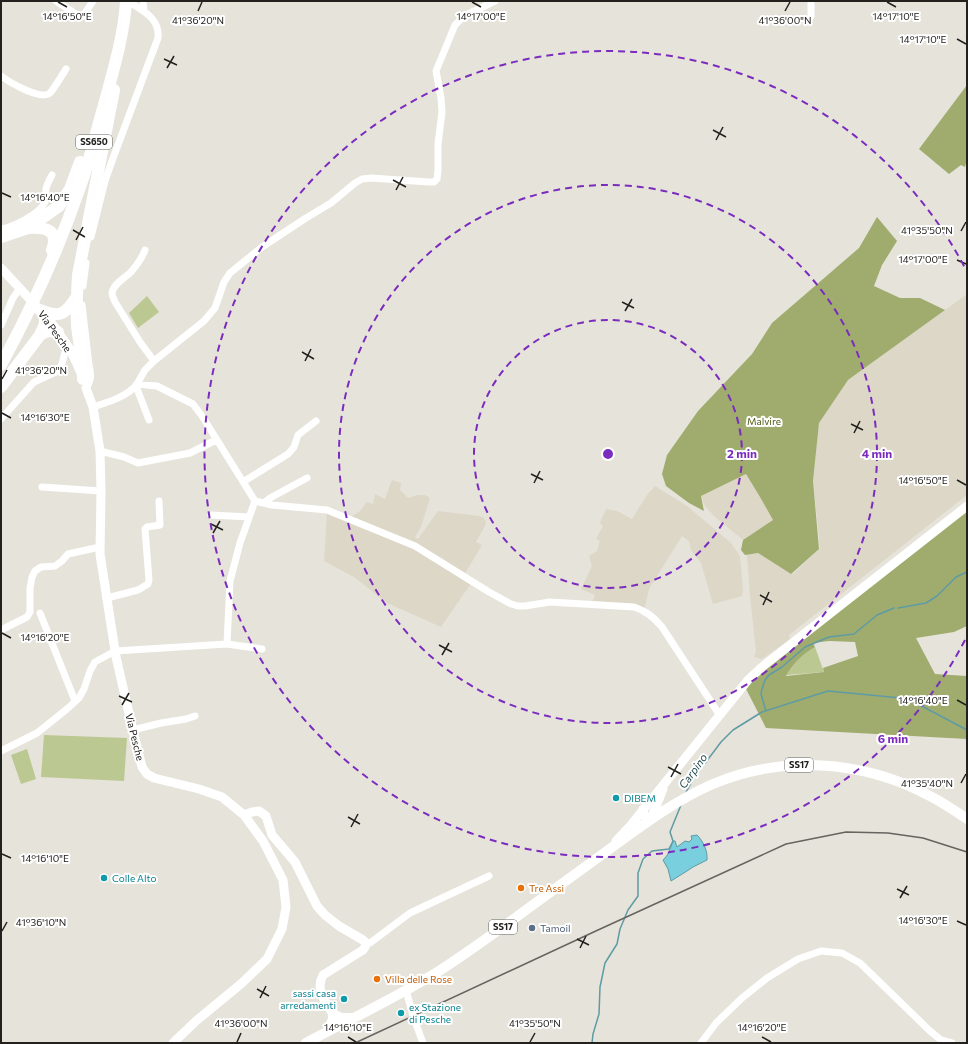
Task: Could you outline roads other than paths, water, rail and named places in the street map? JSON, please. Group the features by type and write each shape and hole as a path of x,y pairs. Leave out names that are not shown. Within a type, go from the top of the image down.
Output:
{"highway":[{"name":"SS650","path":"1,365 42,284 81,186 116,60 126,13 127,1"},
{"path":"85,383 76,298 78,275 114,96 116,60"},
{"path":"28,228 59,206 70,189 106,98"},
{"path":"2,235 28,228 42,228 49,231 54,236 55,242 42,284"},
{"path":"1,387 40,335 45,324 42,313 59,315 70,308 76,298"},
{"path":"40,335 48,331 58,332"}],"main road":[{"name":"SS17","path":"306,1043 406,990 459,958 651,819 670,806 712,784 755,770 782,766 808,764 854,768 882,776 917,790 946,805 967,819"},
{"path":"327,1032 333,1019 333,1014 341,1018 353,1018"}],"street":[{"path":"56,1 81,17 93,1"},
{"path":"85,383 90,384 91,374 82,304 83,280 93,229 105,181 158,38 159,28 157,24 141,10 127,1"},
{"path":"141,10 143,1"},
{"path":"93,407 112,400 137,385 145,370 154,361 204,321 215,308 224,282 230,273 262,247 331,203 355,183 362,179 371,178 429,182 434,182 437,179 438,144 442,112 436,71 455,25 464,16 495,1"},
{"path":"811,1 811,16"},
{"path":"1,76 21,89 45,95 50,93 66,69"},
{"path":"2,235 9,227 21,222 42,206 45,202 46,189 52,175"},
{"path":"145,250 141,259 132,271 112,291 112,296 127,322 154,361"},
{"name":"Via Pesche","path":"1,268 42,313 68,346 85,383 93,407 100,451 100,554 115,651 142,767 147,774 154,778 199,789 222,797 244,815 263,841 283,880 286,907 282,929 267,959 242,983 196,1021 173,1043"},
{"path":"1,325 13,298 20,288"},
{"path":"1,419 34,382 58,371 63,362 63,353 68,346"},
{"path":"137,385 149,420"},
{"path":"137,385 157,386 193,404 255,502"},
{"path":"243,482 288,454 294,447 298,435 316,421"},
{"path":"100,451 124,457 138,463 190,453 216,440"},
{"path":"264,503 270,498 307,478"},
{"path":"42,487 101,491"},
{"path":"107,598 138,590 148,584 149,580 145,529 147,527 160,525 159,501"},
{"path":"255,502 327,510 415,546 483,589 511,604 518,606 550,602 634,607 644,610 653,617 666,633 719,714"},
{"path":"228,644 230,581 240,543 255,502"},
{"path":"596,859 620,836 671,776 743,684 762,667 967,506"},
{"path":"211,515 249,517"},
{"path":"1,630 27,617 30,612 30,588 35,571 41,567 55,566 68,554 100,547"},
{"path":"40,613 76,701"},
{"path":"1,751 6,747 37,733 76,701 84,689 90,671 96,662 115,651 228,644 262,649"},
{"path":"133,730 161,722 186,719 195,716"},
{"path":"643,809 643,814 646,818 651,819 660,796 671,776"},
{"path":"660,796 661,802 664,806 670,806"},
{"path":"244,815 259,811 266,816 272,835 295,862 317,906 325,915 366,943"},
{"path":"333,1014 322,997 320,990 320,982 323,975 362,950 366,943 370,943 410,913 489,876"},
{"path":"701,1043 716,1023 731,1008 767,978 798,959 821,951 842,953 860,963 930,1031 941,1040 952,1043"},
{"path":"406,990 413,1016 423,1043"}],"water":[{"path":"697,835 705,846 707,860 671,881 668,869 663,860 668,854 673,841 675,841 677,847 685,841 689,842 692,839 691,836"}],"waterway":[{"path":"898,608 926,603 937,596 956,577 967,572"},
{"path":"766,711 761,694 765,680 769,675 782,667 805,647 829,637 854,634 877,615 894,608"},
{"name":"Carpino","path":"685,794 694,778 721,742 733,730 762,712 828,691 901,698 916,703 967,730"},
{"name":"Carpino","path":"592,1043 599,1014 600,987 605,963 617,944 620,929 628,910 638,896 638,873 643,859 652,851 669,849 673,841 670,832 681,805"}],"railway":[{"path":"355,1043 786,844 846,832 888,833 923,838 967,852"}],"place":[{"name":"DIBEM","path":"616,798"},
{"name":"Colle Alto","path":"104,878"},
{"name":"Tre Assi","path":"521,888"},
{"name":"Tamoil","path":"532,928"},
{"name":"Villa delle Rose","path":"377,979"},
{"name":"sassi casa arredamenti","path":"344,999"},
{"name":"ex Stazione di Pesche","path":"401,1013"}],"park label":[{"name":"Malvire","path":"764,421"}]}
